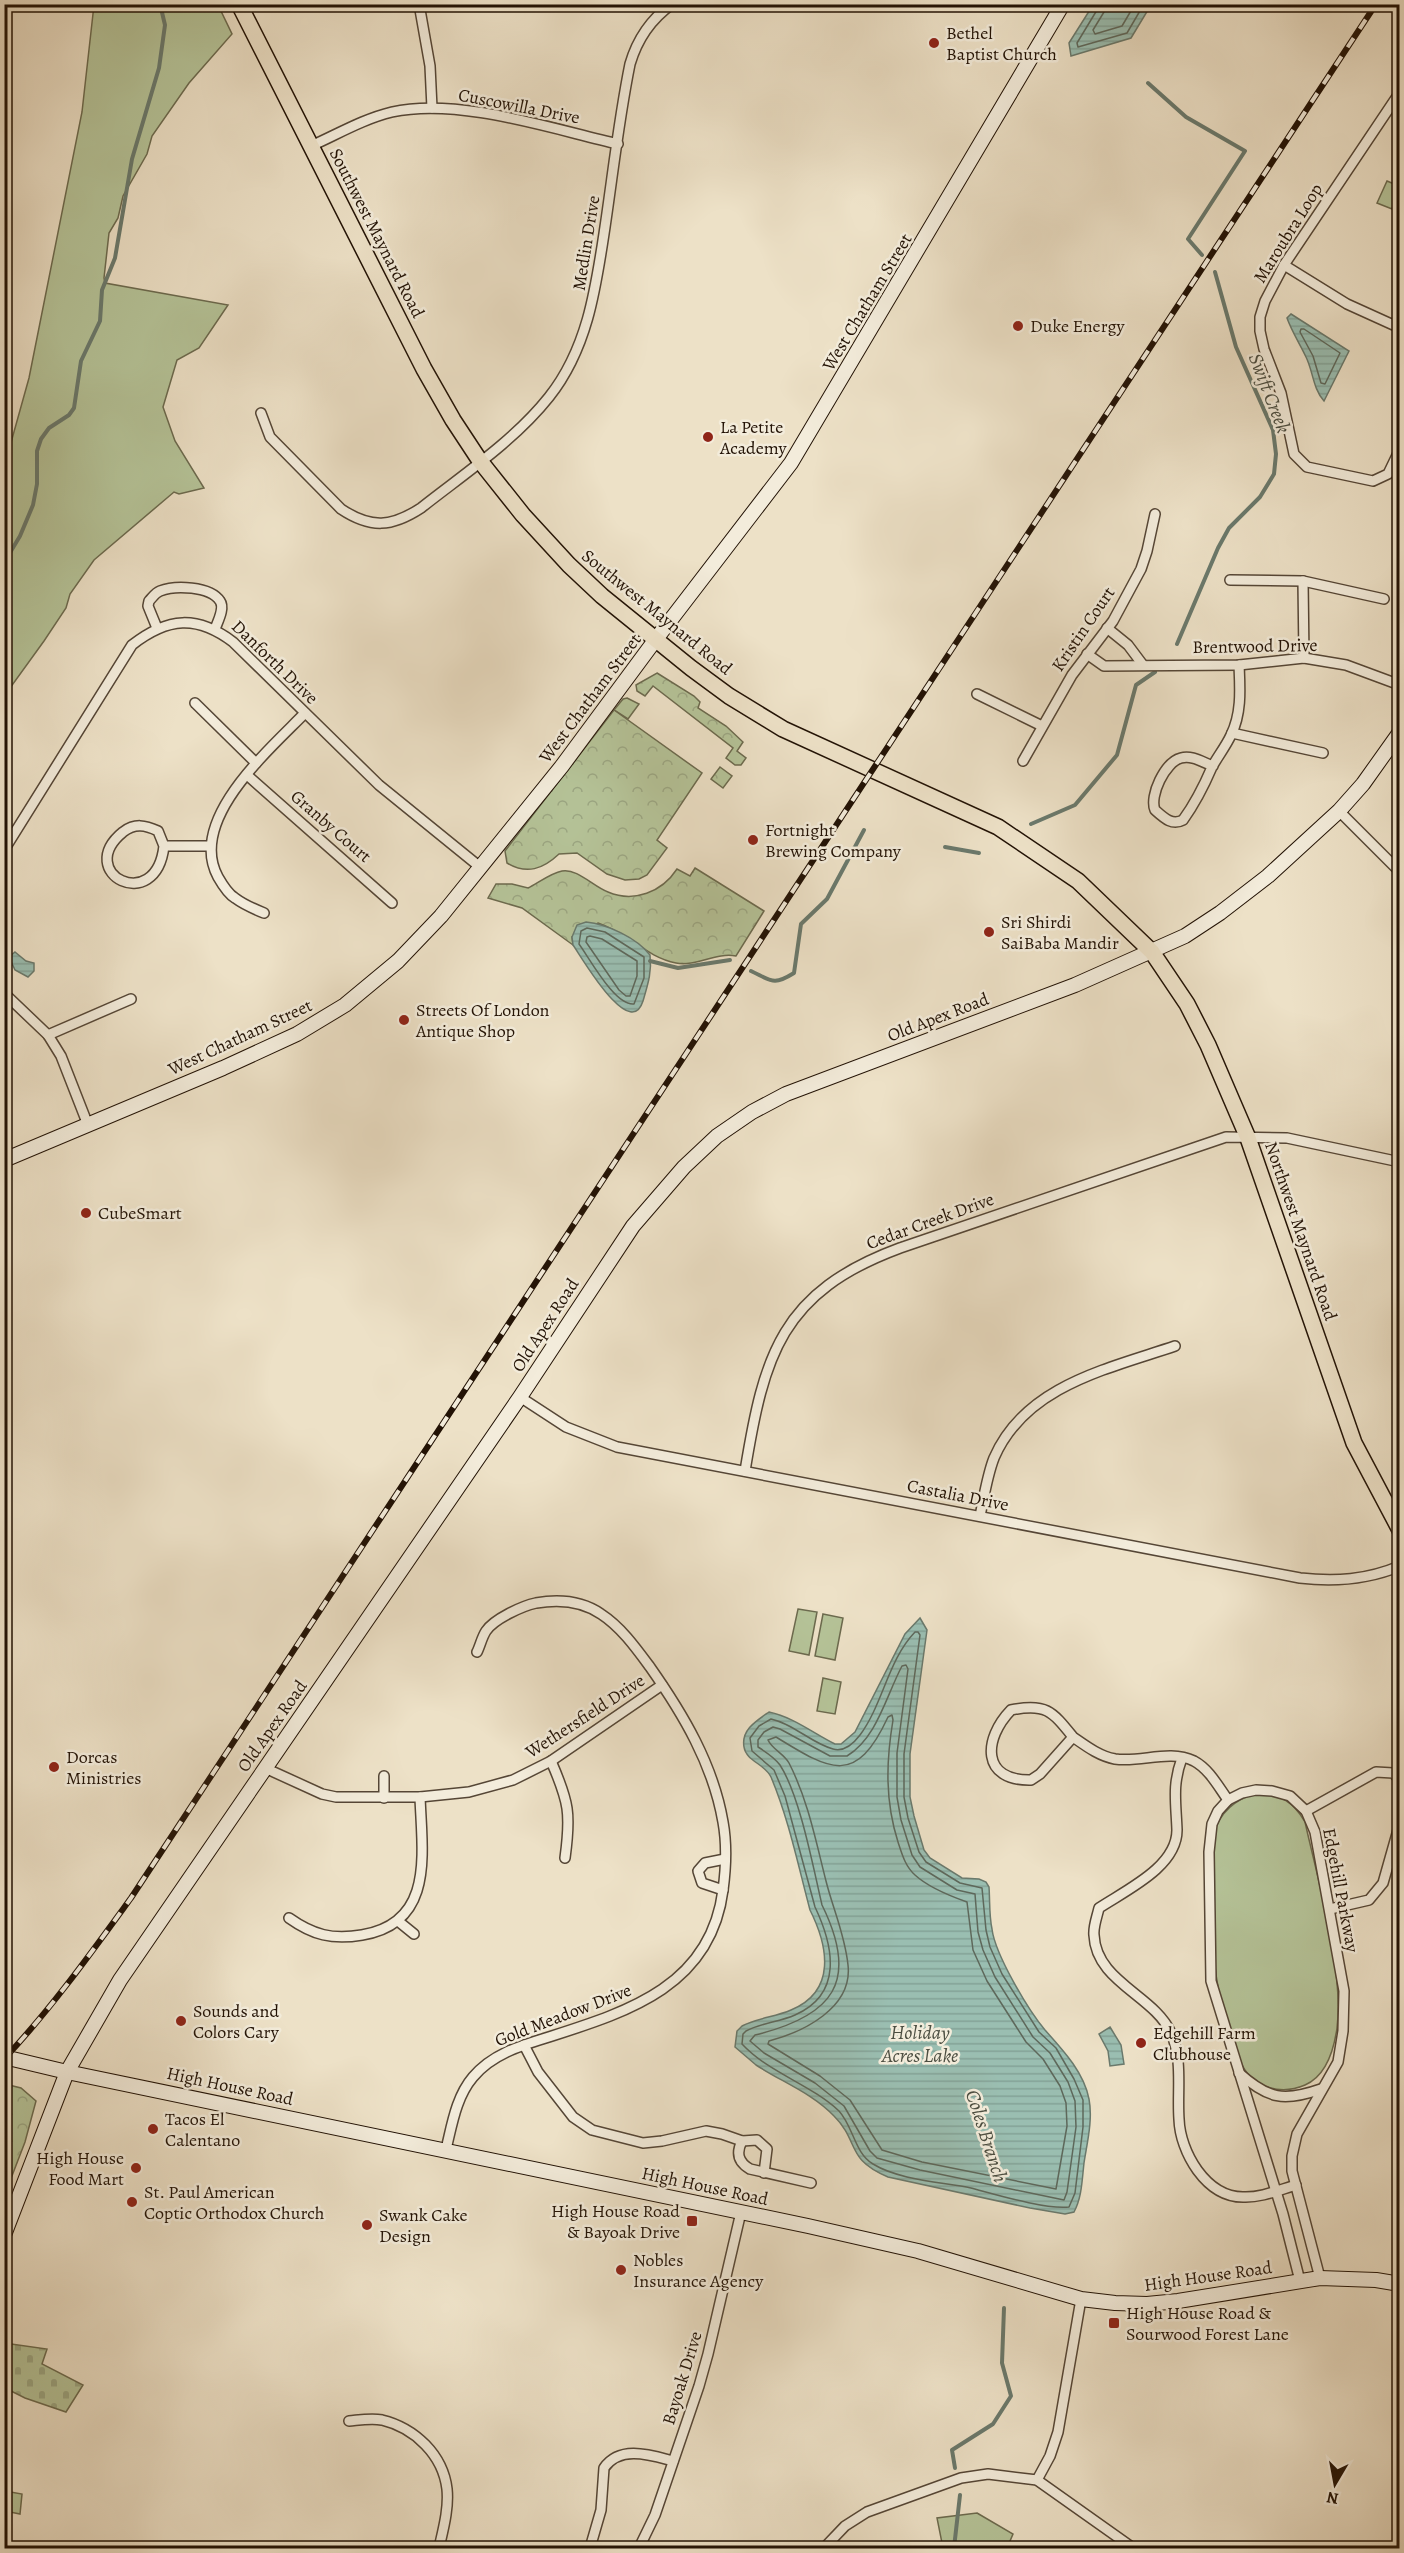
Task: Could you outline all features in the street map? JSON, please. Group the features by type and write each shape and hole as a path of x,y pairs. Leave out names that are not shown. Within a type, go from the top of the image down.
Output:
{"main road":[{"name":"Southwest Maynard Road","path":"239,4 424,369 453,420 480,461 523,515 569,565 602,596 729,696 783,729 998,827 1078,881 1152,952"},
{"name":"West Chatham Street","path":"4,1160 297,1034 345,1005 404,954 441,916 562,766 798,453 1063,4"},
{"name":"Old Apex Road","path":"4,2235 67,2072 120,1980 520,1397 633,1226 677,1174 717,1136 752,1112 786,1094 1075,985 1185,936 1220,913 1268,876 1339,811 1363,784 1400,732"},
{"name":"Northwest Maynard Road","path":"1152,952 1187,1004 1208,1045 1248,1138 1354,1443 1400,1530"},
{"name":"High House Road","path":"4,2056 67,2072 741,2212 918,2252 1081,2299 1147,2304 1320,2278 1376,2280 1400,2284"}],"street":[{"path":"419,4 430,66 432,108"},
{"name":"Medlin Drive","path":"261,413 270,437 341,509 366,522 382,524 395,523 406,518 480,461 527,421 548,398 568,369 593,304 627,78 633,52 646,29 672,4"},
{"name":"Maroubra Loop","path":"1400,92 1284,265 1265,301 1260,317 1264,349 1281,393 1296,458 1307,467 1373,481 1388,474 1400,449"},
{"name":"Cuscowilla Drive","path":"311,146 374,117 393,112 432,108 471,110 618,144"},
{"path":"1284,265 1347,304 1400,328"},
{"name":"Kristin Court","path":"1023,761 1072,675 1107,628 1141,569 1155,514"},
{"path":"1230,580 1303,581 1384,599"},
{"path":"1303,581 1304,658"},
{"path":"157,628 148,606 149,601 163,590 180,589 201,590 220,600 222,606 216,629"},
{"name":"Danforth Drive","path":"4,850 132,645 157,628 185,622 216,629 233,642 379,785 480,867"},
{"path":"1107,628 1128,645 1143,665"},
{"name":"Brentwood Drive","path":"1087,654 1104,666 1239,665 1304,658 1346,665 1400,685"},
{"path":"1213,766 1191,757 1176,760 1168,768 1153,799 1155,810 1172,822 1183,820 1205,788 1213,766 1232,733 1238,712 1239,665"},
{"path":"977,694 1042,726"},
{"path":"195,703 256,764"},
{"path":"264,913 234,898 215,870 210,846 217,820 247,775 305,714"},
{"path":"1232,733 1323,753"},
{"name":"Granby Court","path":"247,775 392,903"},
{"path":"1339,811 1400,872"},
{"path":"141,826 158,831 164,846 161,863 152,876 143,882 133,885 124,882 113,876 107,866 110,847 122,833 131,827 141,826"},
{"path":"164,846 210,846"},
{"path":"4,993 48,1035 61,1056 88,1125"},
{"path":"48,1035 131,999"},
{"name":"Cedar Creek Drive","path":"745,1471 759,1394 770,1360 794,1319 812,1298 834,1279 858,1265 1226,1137 1287,1138 1400,1162"},
{"path":"980,1516 995,1457 1018,1421 1039,1401 1085,1377 1175,1346"},
{"name":"Castalia Drive","path":"520,1397 566,1427 604,1443 1300,1578 1353,1579 1383,1573 1400,1566"},
{"name":"Gold Meadow Drive","path":"446,2149 460,2097 473,2078 492,2060 524,2045 627,2010 648,2000 673,1982 695,1957 711,1931 723,1890 725,1859 723,1822 710,1775 688,1724 662,1685 616,1626 601,1614 572,1602 542,1602 520,1607 486,1630 477,1652"},
{"name":"Wethersfield Drive","path":"265,1768 322,1794 352,1799 420,1797 469,1792 496,1786 551,1761 662,1685"},
{"path":"1073,1737 1031,1780 1010,1778 1001,1772 992,1758 992,1737 997,1726 1011,1710 1034,1707 1048,1710 1073,1737 1093,1751 1114,1758 1182,1758 1193,1761 1206,1770 1228,1800 1215,1818 1210,1836 1210,1959 1215,1995 1290,2237 1300,2281"},
{"path":"1182,1758 1174,1786 1177,1832 1171,1854 1155,1870 1099,1908 1094,1935 1101,1958 1107,1968 1153,2007 1171,2033 1177,2059 1179,2122 1185,2148 1193,2164 1204,2178 1220,2190 1235,2197 1245,2198 1296,2185"},
{"path":"551,1761 569,1808 565,1858"},
{"path":"1306,1811 1376,1772 1393,1773 1400,1780"},
{"path":"384,1776 384,1798"},
{"name":"Edgehill Parkway","path":"1228,1800 1242,1793 1272,1791 1290,1796 1306,1811 1315,1832 1344,1991 1344,2031 1338,2062 1301,2123 1294,2142 1292,2171 1320,2278"},
{"path":"289,1918 308,1931 334,1937 369,1934 386,1929 398,1921 413,1900 421,1875 420,1797"},
{"path":"1330,1910 1369,1900 1383,1883 1400,1822"},
{"path":"723,1890 702,1883 698,1871 705,1863 725,1859"},
{"path":"398,1921 414,1934"},
{"path":"524,2045 538,2072 573,2117 592,2130 643,2143 706,2131 722,2133 742,2141 752,2139 765,2145 768,2154 764,2173"},
{"path":"1239,2073 1256,2088 1278,2097 1304,2095 1321,2089"},
{"path":"742,2141 738,2154 744,2165 764,2173 811,2183"},
{"name":"Bayoak Drive","path":"639,2548 654,2515 708,2354 741,2212"},
{"path":"1036,2480 1050,2456 1058,2432 1081,2299"},
{"path":"349,2421 381,2420 425,2442 442,2469 447,2490 447,2508 439,2548"},
{"path":"590,2548 601,2511 604,2468 608,2463 619,2456 641,2453 673,2461"},
{"path":"824,2548 845,2526 867,2512 961,2478 988,2474 1036,2480 1133,2548"}],"green space":[{"path":"94,5 218,5 232,34 189,83 152,136 147,154 123,196 118,218 109,233 104,278 105,283 228,305 199,348 177,360 163,407 175,441 204,488 179,494 174,492 94,560 70,594 66,608 5,695 5,464 29,378 82,112"},
{"path":"1387,181 1399,186 1392,209 1377,203"},
{"path":"657,673 694,696 700,702 698,708 726,726 743,742 737,751 746,758 741,765 735,765 726,758 733,748 653,686 645,696 637,691 636,685"},
{"path":"627,698 639,704 628,719 614,710 623,699"},
{"path":"614,710 702,773 657,840 667,848 647,875 639,879 625,880 607,874 577,853 559,854 541,867 534,869 521,869 507,863 505,851"},
{"path":"720,767 732,776 723,788 711,779"},
{"path":"695,868 764,911 736,956 721,956 684,964 676,963 655,956 609,927 598,923 572,937 573,945 522,908 488,898 496,884 512,884 528,888 562,871 574,872 608,892 637,896 664,884 677,869 690,876"},
{"path":"798,1609 817,1612 809,1655 789,1651"},
{"path":"823,1614 843,1618 835,1660 815,1656"},
{"path":"823,1678 841,1682 835,1714 817,1711"},
{"path":"1257,1793 1273,1795 1286,1800 1305,1822 1328,1925 1337,1979 1337,2028 1328,2061 1324,2069 1312,2081 1296,2088 1270,2088 1254,2080 1247,2073 1237,2056 1218,1988 1214,1940 1214,1833 1220,1819 1230,1807"},
{"path":"5,2084 21,2088 36,2101 25,2142 5,2194"},
{"path":"4,2343 47,2349 42,2364 83,2385 66,2412 25,2398 5,2388"},
{"path":"5,2491 22,2494 20,2514 5,2511"},
{"path":"977,2513 1013,2534 1007,2548 943,2548 937,2518"}],"water":[{"path":"1093,5 1151,5 1131,38 1071,56 1069,43"},
{"path":"1291,314 1349,351 1324,401 1287,318"},
{"path":"586,922 621,933 650,955 648,983 643,1001 637,1011 628,1011 606,993 573,945 572,937 577,925"},
{"path":"15,952 26,961 34,963 34,971 28,977 15,970 9,957"},
{"name":"Holiday Acres Lake","path":"920,1618 927,1630 910,1754 910,1797 914,1816 924,1850 930,1858 962,1878 979,1879 986,1882 989,1887 990,1918 994,1940 999,1953 1030,2009 1072,2062 1086,2089 1090,2107 1090,2123 1080,2194 1074,2212 1065,2214 1030,2208 888,2177 865,2164 842,2125 825,2108 807,2094 756,2065 735,2047 737,2031 742,2026 791,2010 806,2002 822,1980 825,1966 821,1938 810,1910 783,1810 771,1777 745,1752 744,1741 747,1731 750,1726 769,1712 795,1721 835,1744 841,1744 855,1732 905,1634"},
{"path":"1110,2027 1121,2045 1124,2064 1110,2066 1108,2051 1099,2034"}],"waterway":[{"path":"4,568 33,505 37,484 37,451 41,439 49,428 69,415 74,408 81,361 100,321 102,290 115,258 132,159 159,68 165,25 160,4"},
{"name":"Swift Creek","path":"1148,83 1186,117 1245,151 1188,239 1202,255"},
{"name":"Swift Creek","path":"1177,644 1218,548 1229,528 1260,497 1274,474 1276,454 1273,430 1236,347 1215,272"},
{"name":"Swift Creek","path":"1031,824 1075,805 1117,755 1136,685 1155,672"},
{"name":"Swift Creek","path":"751,971 772,981 781,980 794,973 801,924 827,899 864,830"},
{"name":"Swift Creek","path":"945,847 979,853"},
{"name":"Swift Creek","path":"650,961 678,968 730,960"},
{"name":"Coles Branch","path":"955,2468 952,2450 993,2424 1011,2396 1002,2363 1004,2308"},
{"name":"Coles Branch","path":"954,2548 960,2495"}],"railway":[{"path":"4,2059 54,2001 131,1898 1376,4"}],"place":[{"name":"Bethel Baptist Church","path":"934,43"},
{"name":"Duke Energy","path":"1018,326"},
{"name":"La Petite Academy","path":"708,437"},
{"name":"Fortnight Brewing Company","path":"753,840"},
{"name":"Sri Shirdi SaiBaba Mandir","path":"989,932"},
{"name":"Streets Of London Antique Shop","path":"404,1020"},
{"name":"CubeSmart","path":"86,1213"},
{"name":"Dorcas Ministries","path":"54,1767"},
{"name":"Sounds and Colors Cary","path":"181,2021"},
{"name":"Edgehill Farm Clubhouse","path":"1141,2043"},
{"name":"Tacos El Calentano","path":"153,2129"},
{"name":"High House Food Mart","path":"136,2168"},
{"name":"St. Paul American Coptic Orthodox Church","path":"132,2202"},
{"name":"High House Road & Bayoak Drive","path":"692,2221"},
{"name":"Swank Cake Design","path":"367,2225"},
{"name":"Nobles Insurance Agency","path":"621,2270"},
{"name":"High House Road & Sourwood Forest Lane","path":"1114,2323"}]}
